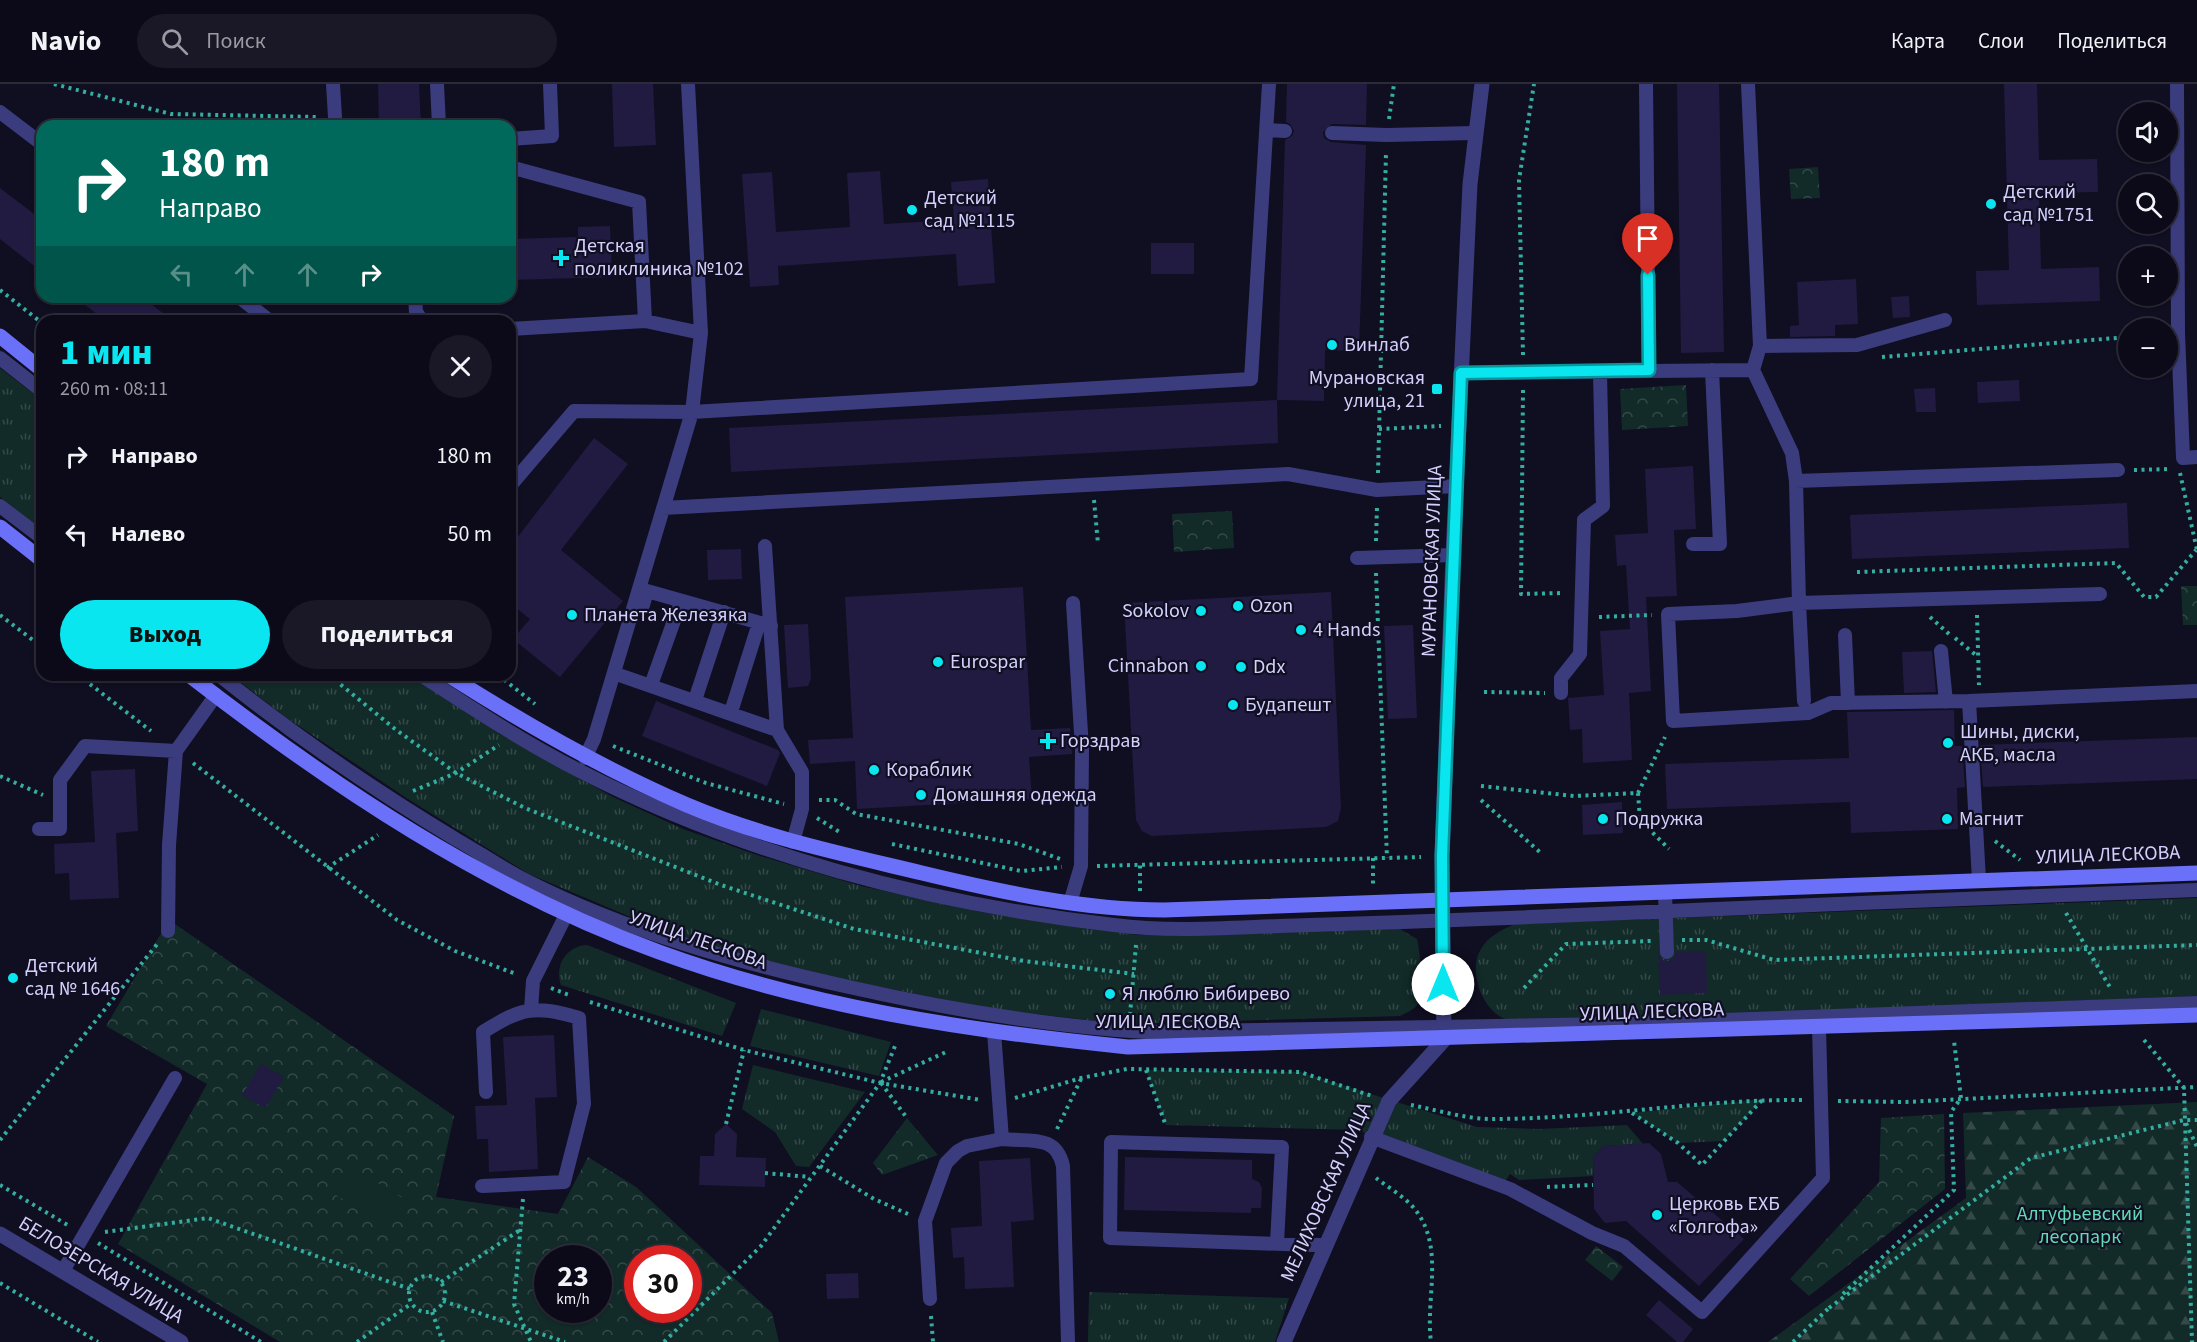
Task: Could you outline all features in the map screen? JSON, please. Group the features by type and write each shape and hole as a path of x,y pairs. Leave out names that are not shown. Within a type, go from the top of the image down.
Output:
{"main road":[{"path":"0,336 36,365"},
{"path":"0,527 36,555"},
{"name":"УЛИЦА ЛЕСКОВА","path":"197,681 297,756 387,814 477,868 567,913 658,952 755,982 906,1018 994,1032 1128,1047 1443,1033 1819,1028 2197,1015"},
{"name":"УЛИЦА ЛЕСКОВА","path":"458,681 585,758 688,806 793,842 957,882 1070,903 1147,910 2197,873"}],"street":[{"name":"МУРАНОВСКАЯ УЛИЦА","path":"1443,1033 1442,901 1458,424 1474,133 1482,84"},
{"name":"МЕЛИХОВСКАЯ УЛИЦА","path":"1284,1342 1359,1164 1389,1101 1443,1033"},
{"name":"БЕЛОЗЕРСКАЯ УЛИЦА","path":"0,1234 181,1342"}],"lane":[{"path":"333,84 335,117"},
{"path":"438,84 439,120"},
{"path":"516,139 552,136 550,84"},
{"path":"585,758 594,739 692,412 701,333 688,84"},
{"path":"516,479 574,411 692,412 1251,379 1269,84"},
{"path":"1646,84 1649,370"},
{"path":"1748,84 1760,346 1753,370 1792,453 1796,481 1804,701"},
{"path":"2177,84 2178,333 2183,458 2197,457"},
{"path":"0,112 36,139"},
{"path":"1267,130 1285,132"},
{"path":"1332,133 1386,135 1474,133"},
{"path":"516,169 639,202 645,321"},
{"path":"247,303 262,315"},
{"path":"1760,346 1857,345 1945,320"},
{"path":"516,329 645,321 701,333"},
{"path":"0,358 36,386"},
{"path":"1693,544 1720,544 1712,370"},
{"path":"1461,373 1753,370"},
{"path":"1561,693 1562,678 1580,654 1584,520 1603,506 1600,373"},
{"path":"1796,481 2118,470"},
{"path":"663,508 1093,487 1288,474 1377,489 1456,486"},
{"path":"0,506 36,533"},
{"path":"765,546 765,624 777,730 802,772 802,809 793,842"},
{"path":"1357,558 1453,555"},
{"path":"603,707 622,676 648,591 765,624"},
{"path":"2100,594 1799,603 1737,611 1668,614 1673,721 1808,713 1831,703 1946,702 2197,691"},
{"path":"651,686 681,601"},
{"path":"1070,903 1081,866 1082,749 1073,603"},
{"path":"695,700 724,612"},
{"path":"731,712 765,624"},
{"path":"1845,635 1848,703"},
{"path":"1941,651 1946,702"},
{"path":"622,676 731,712 777,730"},
{"name":"УЛИЦА ЛЕСКОВА","path":"227,681 277,721 377,790 526,881 663,937 761,968 993,1015 1129,1031 1443,1033 1611,1024 2197,1003"},
{"name":"УЛИЦА ЛЕСКОВА","path":"430,681 514,735 580,772 686,819 780,853 881,883 1057,917 1138,927 1179,928 1442,921 2197,890"},
{"path":"168,931 169,845 176,751 216,695"},
{"path":"1974,701 1979,880"},
{"path":"39,829 60,829 60,780 85,746 176,751"},
{"path":"1665,893 1667,946"},
{"path":"531,1010 533,981 567,913"},
{"path":"482,1186 564,1182 584,1104 579,1018 552,1010 514,1012 483,1032 486,1092"},
{"path":"1371,1137 1510,1189 1592,1233 1624,1246 1702,1312 1824,1178 1819,1028"},
{"path":"994,1032 1002,1139"},
{"path":"63,1271 175,1078"},
{"path":"930,1299 925,1221 950,1157 967,1146 1002,1139 1050,1143 1060,1152 1063,1166 1068,1342"},
{"path":"1277,1243 1282,1147 1112,1142 1110,1238 1324,1245"}],"path":[{"path":"54,84 171,114 335,117"},
{"path":"1387,858 1375,558 1386,135 1394,84"},
{"path":"1534,84 1519,180 1523,372 1521,594 1583,592"},
{"path":"0,290 36,317"},
{"path":"1857,345 1886,359 2118,338"},
{"path":"1379,429 1458,424"},
{"path":"1857,572 2116,563 2144,597 2156,597 2197,550 2179,469 2118,470"},
{"path":"1093,487 1098,544"},
{"path":"1974,701 1978,657 1976,598"},
{"path":"1909,600 1978,657"},
{"path":"1582,618 1668,614"},
{"path":"0,615 36,642"},
{"path":"336,681 394,729 456,773 525,808 721,885 854,928 1024,961 1134,974"},
{"path":"506,681 543,710"},
{"path":"1484,692 1561,693"},
{"path":"1669,849 1640,820 1638,793 1673,721"},
{"path":"594,739 706,783 802,809 843,834"},
{"path":"410,793 456,773 507,740"},
{"path":"0,776 60,803"},
{"path":"1481,786 1574,796 1638,793"},
{"path":"802,809 819,800 835,800 856,814 1019,844 1081,866"},
{"path":"1481,800 1541,854"},
{"path":"327,868 378,835"},
{"path":"1992,838 2026,865"},
{"path":"888,843 1021,871 1081,866 1421,857"},
{"path":"1373,858 1373,885"},
{"path":"1140,864 1140,892"},
{"path":"2064,909 2114,994"},
{"path":"0,1140 168,931"},
{"path":"1129,1031 1137,935"},
{"path":"1524,988 1566,944 1667,946 1706,940 1774,960 2197,945"},
{"path":"1793,1342 1954,1190 1951,1112 1961,1098 1951,1022"},
{"path":"2144,1040 2184,1088 2192,1342"},
{"path":"664,1342 761,1246 880,1083 895,1046"},
{"path":"726,1124 744,1050"},
{"path":"880,1083 946,1052"},
{"path":"1146,1070 1166,1125 1177,1144"},
{"path":"1050,1143 1081,1078"},
{"path":"880,1083 908,1118"},
{"path":"1906,1102 2197,1087"},
{"path":"1632,1113 1678,1143 1702,1165 1763,1100"},
{"path":"1829,1308 2031,1158 2184,1120 2197,1120"},
{"path":"2184,1120 2197,1147"},
{"path":"1359,1164 1412,1206 1424,1225 1432,1253 1431,1342"},
{"path":"820,1166 874,1199 925,1221"},
{"path":"765,1173 811,1177"},
{"path":"524,1184 514,1304 531,1342"},
{"path":"0,1185 261,1342"},
{"path":"1546,1187 1593,1185"},
{"path":"84,1235 208,1218 410,1289"},
{"path":"441,1282 521,1229"},
{"path":"425,1276 441,1282 445,1294 443,1301 432,1312 420,1311 412,1303 410,1289 414,1282 425,1276"},
{"path":"0,1283 99,1342"},
{"path":"443,1301 565,1342"},
{"path":"357,1342 412,1303"},
{"path":"432,1312 443,1342"},
{"path":"932,1326 933,1342"}],"green space":[{"path":"1818,167 1820,198 1791,199 1789,169"},
{"path":"0,368 36,395 36,525 0,497"},
{"path":"1686,385 1688,426 1622,430 1620,389"},
{"path":"1232,511 1234,548 1174,552 1172,514"},
{"path":"2181,586 2197,586 2197,625 2183,625"},
{"path":"239,681 419,681 500,734 613,797 683,829 760,856 861,886 980,912 1137,935 1400,929 1417,939 1421,971 1419,1002 1400,1016 1123,1024 992,1009 836,978 736,954 640,921 529,874 408,799 287,718"},
{"path":"2197,898 2197,996 1517,1022 1503,1018 1488,1006 1476,977 1477,957 1484,944 1496,934 1515,924"},
{"path":"169,920 454,1116 436,1197 558,1214 588,1157 636,1187 699,1245 624,1245 624,1323 702,1323 702,1248 772,1313 779,1342 280,1342 118,1244 207,1084 106,1026"},
{"path":"587,945 736,1003 722,1036 561,985 559,970 564,958 574,949"},
{"path":"761,1009 891,1042 879,1076 750,1046"},
{"path":"753,1065 865,1092 809,1167 796,1166 775,1132 742,1109"},
{"path":"1146,1070 1300,1072 1477,1127 1539,1129 1627,1125 1643,1144 1603,1146 1593,1157 1593,1176 1519,1180 1510,1174 1502,1186 1371,1137 1360,1130 1166,1125"},
{"path":"1763,1099 1724,1141 1678,1143 1632,1113"},
{"name":"Алтуфьевский лесопарк","path":"2197,1102 2197,1342 1768,1342 1966,1198 1963,1113"},
{"path":"1944,1114 1945,1189 1809,1296 1790,1279 1879,1182 1881,1118"},
{"path":"907,1118 938,1155 882,1175 873,1163"},
{"path":"352,1168 406,1200 389,1228 336,1195"},
{"path":"1596,1246 1623,1267 1612,1281 1585,1260"},
{"path":"1089,1292 1289,1298 1275,1342 1088,1342"}],"building":[{"path":"378,84 419,84 421,120 379,120"},
{"path":"612,84 653,84 656,145 614,147"},
{"path":"1287,84 1367,84 1366,125 1332,124 1323,132 1324,138 1331,142 1366,145 1359,351 1325,350 1324,401 1277,400 1285,140 1292,136 1294,131 1286,122"},
{"path":"1677,84 1719,84 1724,352 1681,353"},
{"path":"2004,84 2037,84 2039,160 2097,159 2098,192 2039,193 2041,269 2099,267 2100,301 1977,305 1976,271 2009,270"},
{"path":"880,171 884,224 954,220 951,182 988,179 995,283 958,286 956,254 778,266 779,285 750,287 742,174 772,172 776,232 850,227 847,173"},
{"path":"0,188 36,215 36,267 0,239"},
{"name":"Детская поликлиника №102","path":"610,226 612,277 516,280 516,239 578,237 578,227"},
{"path":"1151,243 1194,243 1194,274 1151,274"},
{"path":"1856,279 1858,324 1835,325 1835,336 1790,337 1790,326 1799,325 1797,282"},
{"path":"1909,296 1910,317 1893,318 1891,297"},
{"path":"83,303 150,303 165,315 98,315"},
{"path":"2019,380 2020,401 1978,403 1977,382"},
{"path":"1935,388 1936,412 1916,412 1914,389"},
{"path":"1277,400 1278,443 731,472 729,428"},
{"path":"594,438 628,464 561,550 623,601 560,677 516,641 516,635 530,619 516,608 516,539"},
{"path":"1693,466 1696,529 1674,530 1677,596 1646,597 1651,691 1629,693 1632,760 1583,763 1582,729 1570,730 1568,698 1604,695 1600,631 1630,629 1626,565 1617,566 1615,535 1648,533 1645,469"},
{"path":"2127,503 2129,548 1852,559 1850,515"},
{"path":"741,549 742,579 708,580 707,550"},
{"name":"Eurospar","path":"1023,587 1031,730 1070,728 1072,754 1029,757 1032,799 857,809 855,761 810,764 808,740 853,738 845,597"},
{"name":"Будапешт","path":"1331,592 1341,808 1338,821 1326,827 1152,836 1142,831 1136,820 1124,603"},
{"path":"808,624 811,679 808,686 788,688 784,625"},
{"path":"1413,625 1417,718 1388,719 1384,626"},
{"path":"1932,651 1936,692 1904,693 1902,652"},
{"path":"656,701 778,750 780,753 767,786 642,736"},
{"path":"1954,710 1955,746 1962,746 1965,787 1957,788 1958,829 1851,833 1850,802 1667,809 1665,764 1849,758 1847,712"},
{"path":"2197,737 2197,779 1983,787 1980,745"},
{"path":"135,769 138,831 116,833 119,898 70,900 69,873 55,874 54,844 95,842 91,771"},
{"name":"Подружка","path":"1622,802 1623,833 1583,835 1582,805"},
{"path":"1706,951 1707,993 1660,995 1658,954 1662,960 1668,961 1675,957 1676,952"},
{"path":"554,1035 557,1097 535,1098 538,1169 489,1172 488,1139 477,1139 475,1106 507,1105 503,1037"},
{"path":"261,1064 284,1077 265,1108 242,1095"},
{"path":"726,1124 737,1134 736,1157 766,1158 765,1187 699,1185 700,1156 714,1156 715,1134"},
{"name":"Церковь ЕХБ «Голгофа»","path":"1649,1143 1661,1154 1668,1182 1677,1182 1744,1239 1699,1286 1626,1221 1605,1223 1594,1209 1593,1157 1603,1146"},
{"path":"1125,1157 1252,1160 1252,1179 1259,1182 1262,1188 1261,1208 1251,1208 1251,1213 1124,1210"},
{"path":"1030,1158 1034,1220 1011,1222 1014,1287 965,1289 964,1257 953,1258 951,1228 982,1226 979,1161"},
{"path":"858,1273 859,1298 827,1299 826,1274"},
{"path":"1659,1300 1693,1329 1683,1342 1677,1342 1646,1315"}],"place":[{"name":"Детский сад №1751","path":"1991,204"},
{"name":"Детский сад №1115","path":"912,210"},
{"name":"Детская поликлиника №102","path":"561,258"},
{"name":"Винлаб","path":"1332,345"},
{"name":"Мурановская улица, 21","path":"1437,389"},
{"name":"Ozon","path":"1238,606"},
{"name":"Sokolov","path":"1201,611"},
{"name":"Планета Железяка","path":"572,615"},
{"name":"4 Hands","path":"1301,630"},
{"name":"Eurospar","path":"938,662"},
{"name":"Cinnabon","path":"1201,666"},
{"name":"Ddx","path":"1241,667"},
{"name":"Будапешт","path":"1233,705"},
{"name":"Горздрав","path":"1048,741"},
{"name":"Шины, диски, АКБ, масла","path":"1948,743"},
{"name":"Кораблик","path":"874,770"},
{"name":"Домашняя одежда","path":"921,795"},
{"name":"Подружка","path":"1603,819"},
{"name":"Магнит","path":"1947,819"},
{"name":"Детский сад № 1646","path":"13,978"},
{"name":"Я люблю Бибирево","path":"1110,994"},
{"name":"Церковь ЕХБ «Голгофа»","path":"1657,1215"}],"route":[{"path":"1443,984 1442,856 1461,373 1600,373 1649,370 1648,275"}]}
